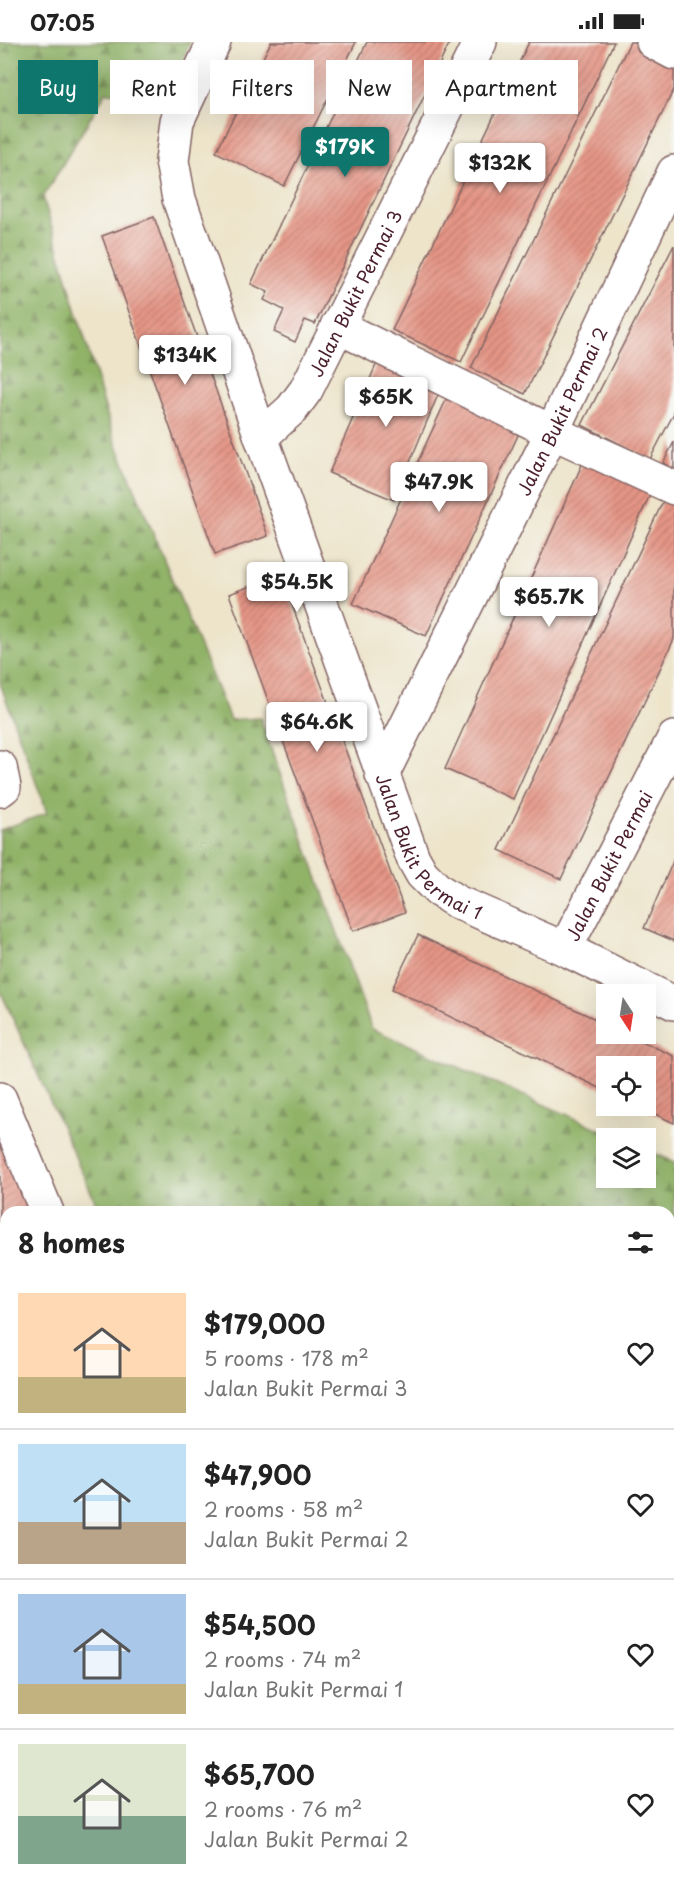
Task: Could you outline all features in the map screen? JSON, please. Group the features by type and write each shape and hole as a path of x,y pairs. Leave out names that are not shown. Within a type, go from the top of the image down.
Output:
{"street":[{"name":"Jalan Bukit Permai 1","path":"214,42 177,121 172,161 179,199 412,858 422,874 438,890 457,902 565,949"},
{"name":"Jalan Bukit Permai 3","path":"261,436 291,409 306,390 480,42"},
{"path":"652,42 674,53"},
{"name":"Jalan Bukit Permai 2","path":"382,775 552,432 674,172"},
{"path":"337,326 552,432 674,488"},
{"name":"Jalan Bukit Permai","path":"674,738 565,949 674,1004"},
{"path":"0,1099 45,1206"}],"green space":[{"path":"0,42 190,42 183,60 110,60 110,92 106,92 98,105 98,60 18,60 18,114 93,114 43,197 114,438 230,720 260,718 372,1029 597,1128 596,1188 656,1188 656,1154 674,1162 674,1206 97,1206 0,990 0,830 47,813 0,683"}],"building":[{"path":"271,42 356,42 347,60 326,60 326,102 284,186 216,152 235,114 314,114 314,60 262,60"},
{"path":"367,42 450,42 441,60 424,60 424,96 315,324 305,320 295,342 274,332 284,310 264,300 268,292 251,284 332,114 412,114 412,60 358,60"},
{"path":"529,42 614,42 461,362 392,330 495,114 578,114 578,60 520,60"},
{"path":"630,42 647,42 674,55 674,89 525,394 471,368"},
{"path":"154,217 268,536 215,554 102,236"},
{"path":"674,245 674,413 650,459 582,425"},
{"path":"380,356 443,383 394,500 329,473"},
{"path":"451,389 524,422 426,636 353,604"},
{"path":"674,442 674,469 663,463"},
{"path":"585,458 653,488 513,799 445,769"},
{"path":"665,497 674,501 674,639 561,879 499,850"},
{"path":"281,575 405,912 353,931 229,594"},
{"path":"674,859 674,941 644,928"},
{"path":"418,935 596,1019 596,1044 648,1044 674,1056 674,1123 656,1114 656,1056 596,1056 596,1086 392,989"},
{"path":"0,1135 30,1206 0,1206"}]}
